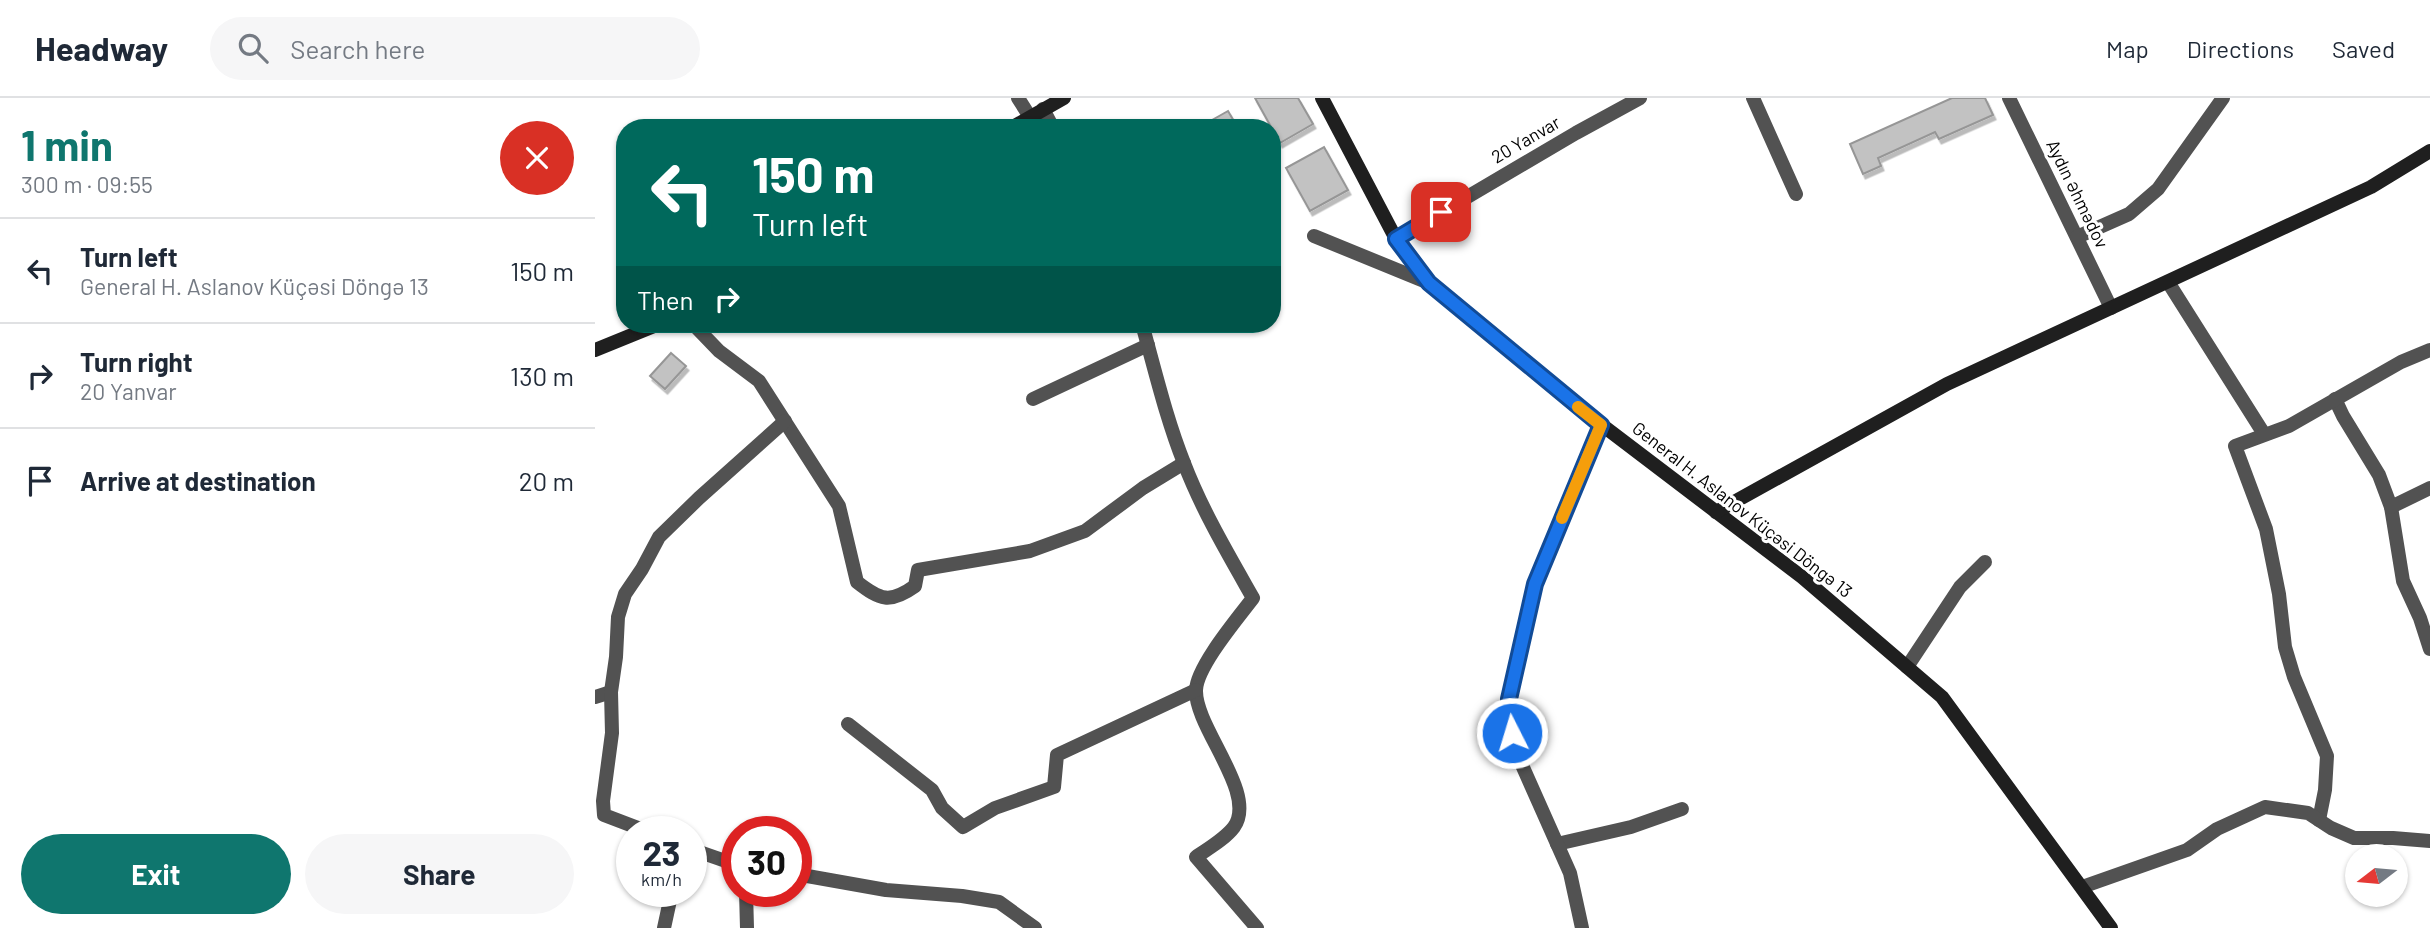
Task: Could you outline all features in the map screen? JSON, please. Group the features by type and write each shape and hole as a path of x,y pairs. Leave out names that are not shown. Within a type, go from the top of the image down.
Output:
{"main road":[{"path":"1027,119 1064,98"},
{"name":"General H. Aslanov Küçəsi Döngə 13","path":"1322,98 1396,239 1429,283 1601,425 1802,577 1942,697 2111,928"},
{"path":"1716,512 1947,384 2371,187 2430,151"},
{"path":"595,350 637,333"}],"street":[{"path":"1018,98 1043,119"},
{"name":"20 Yanvar","path":"1396,239 1640,98"},
{"path":"1753,98 1796,194"},
{"name":"Aydın Əhmədov","path":"2009,98 2111,308"},
{"path":"2077,237 2129,214 2158,189 2223,98"},
{"path":"1314,236 1429,283"},
{"path":"2168,282 2265,435"},
{"path":"701,333 719,351 759,381 839,506 857,582 881,598 900,597 915,586 918,570 1030,551 1086,531 1143,488 1184,463"},
{"path":"1145,333 1184,463 1212,525 1253,598 1201,672 1196,690 1202,713 1235,786 1240,809 1236,824 1227,835 1196,857 1257,928"},
{"path":"1033,400 1148,345"},
{"path":"2319,820 2325,790 2327,756 2294,677 2285,647 2279,594 2266,529 2235,446 2289,426 2400,362 2430,350"},
{"path":"2335,399 2379,475 2392,507 2403,581 2420,618 2430,649"},
{"path":"616,820 604,815 603,801 612,733 611,692 618,617 625,594 659,537 785,421"},
{"path":"1582,928 1570,873 1522,765 1512,733 1509,699 1535,584 1601,425"},
{"path":"2392,507 2430,488"},
{"path":"1907,667 1960,587 1985,562"},
{"path":"848,724 932,790 942,808 963,827 995,808 1054,788 1057,755 1196,690"},
{"path":"595,697 611,692"},
{"path":"2082,887 2187,850 2217,829 2265,807 2308,813 2354,838 2430,841"},
{"path":"1557,844 1632,827 1682,809"},
{"path":"812,877 886,890 999,902 1035,928"},
{"path":"664,928 669,907"},
{"path":"746,907 747,928"}],"building":[{"path":"1255,98 1298,98 1313,124 1281,142 1281,119 1267,119"},
{"path":"1952,98 1985,98 1993,115 1939,139 1935,132 1878,158 1881,166 1863,174 1850,144"},
{"path":"1228,111 1233,119 1214,119"},
{"path":"1324,147 1348,190 1310,211 1286,168"},
{"path":"671,353 686,366 665,389 650,376"}],"slow traffic":[{"path":"1562,518 1601,425 1578,407"}],"route":[{"path":"1441,212 1396,239 1429,283 1601,425 1535,584 1509,699 1512,733"}]}
